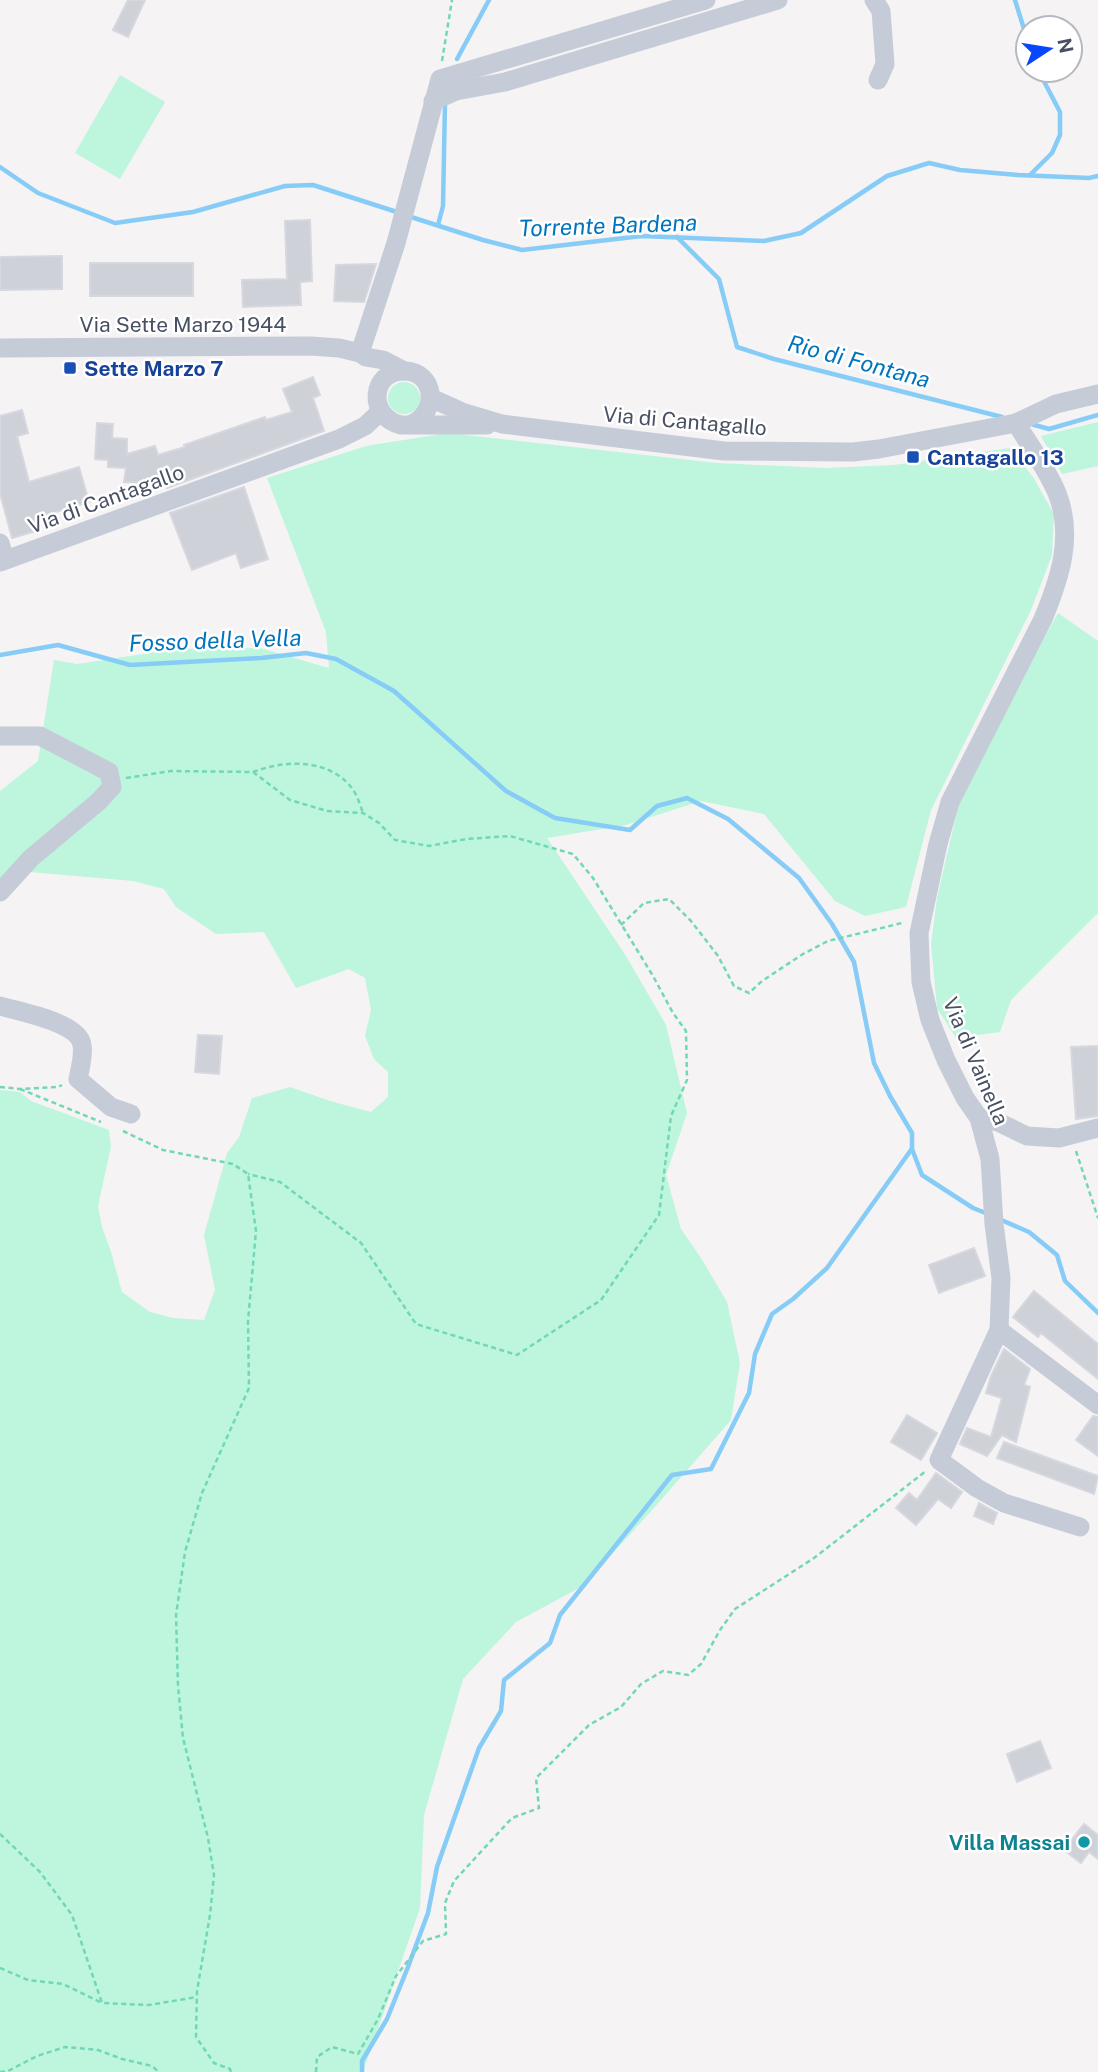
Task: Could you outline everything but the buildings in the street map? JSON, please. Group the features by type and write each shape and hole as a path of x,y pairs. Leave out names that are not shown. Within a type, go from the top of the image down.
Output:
{"street":[{"path":"498,424 469,426 393,423 380,412 374,374 363,355 440,79 706,0"},
{"path":"433,101 456,91 505,82 778,0"},
{"path":"874,0 881,11 884,64 878,80"},
{"name":"Via Sette Marzo 1944","path":"0,348 311,346 339,348 383,360 404,371"},
{"path":"378,390 388,376 404,371 420,376 431,398 425,415 410,425"},
{"path":"1024,419 1056,404 1098,394"},
{"path":"431,398 498,424"},
{"name":"Via di Cantagallo","path":"2,555 339,439 365,426 380,412"},
{"name":"Via di Cantagallo","path":"498,424 724,451 853,452 952,436 1024,419"},
{"name":"Via di Vainella","path":"939,1460 999,1330 1001,1278 990,1159 979,1118 965,1098 946,1060 930,1020 922,982 919,933 950,802 1042,619 1056,588 1065,550 1066,522 1057,492 1024,419"},
{"path":"0,736 40,736 109,772 112,787 31,858 0,892"},
{"path":"0,1006 66,1026 77,1034 82,1044 78,1079 125,1122"},
{"path":"979,1118 998,1122 1027,1136 1059,1138 1098,1128"},
{"path":"999,1330 1098,1405"},
{"path":"939,1460 977,1488 1004,1503 1080,1527"}],"path":[{"path":"440,79 453,0"},
{"path":"112,787 124,778 171,771 253,772 273,765 303,763 334,772 353,788 363,813"},
{"path":"125,1122 163,1150 233,1164 248,1174 281,1182 361,1243 416,1324 517,1355 601,1300 659,1215 671,1116 687,1080 686,1031 593,878 573,854 510,836 466,839 429,846 395,840 379,823 363,813 327,811 290,800 253,772"},
{"path":"621,925 644,903 669,899 691,920 718,956 734,986 749,993 762,981 803,954 830,941 923,917"},
{"path":"0,1087 58,1087 78,1079"},
{"path":"20,1089 107,1125"},
{"path":"1070,1135 1098,1218"},
{"path":"230,2072 230,2069 214,2063 196,2037 197,1997 214,1875 208,1838 183,1738 176,1615 185,1552 202,1493 249,1388 248,1321 256,1231 248,1174"},
{"path":"316,2072 317,2057 332,2047 358,2054 378,2019 396,1976 423,1941 446,1934 445,1903 454,1881 512,1818 539,1808 536,1778 556,1757 589,1725 621,1707 641,1684 663,1671 688,1675 701,1664 735,1609 814,1558 939,1460"},
{"path":"0,1835 40,1872 72,1915 102,2003"},
{"path":"0,1968 28,1980 63,1984 102,2003 149,2005 197,1997"},
{"path":"0,2072 65,2047 98,2050 152,2066 159,2072"}],"green space":[{"path":"120,75 165,102 120,179 75,153"},
{"path":"404,382 415,387 420,398 415,409 404,414 393,409 388,398 393,387"},
{"path":"1098,422 1098,466 1062,474 1041,436"},
{"path":"448,433 717,463 826,468 894,465 1010,448 1033,477 1054,514 1052,555 1031,610 931,810 906,907 865,916 835,901 764,814 701,801 626,825 547,838 626,956 666,1025 687,1113 666,1175 681,1229 727,1302 740,1363 731,1420 654,1508 583,1586 516,1622 463,1679 424,1815 420,1908 363,2072 0,2072 0,1090 20,1092 31,1101 109,1130 111,1147 98,1206 122,1292 150,1312 173,1318 204,1320 215,1290 204,1235 227,1153 239,1137 252,1098 290,1087 371,1112 388,1097 388,1072 374,1059 365,1036 371,1010 365,978 349,969 296,988 264,932 216,934 176,907 164,889 133,881 18,871 0,881 0,791 38,761 54,660 77,664 177,649 260,648 329,668 326,632 267,478 366,446"},
{"path":"1058,613 1098,641 1098,913 1011,1000 1000,1032 956,1038 937,1008 931,944 937,898 958,807 1007,704"}],"waterway":[{"path":"457,59 489,0"},
{"path":"1015,0 1019,14"},
{"path":"1030,175 1052,153 1060,135 1060,112 1045,84"},
{"path":"438,225 443,206 445,102"},
{"name":"Torrente Bardena","path":"408,216 522,250 642,236 764,241 801,233 887,176 929,163 960,170 1018,175 1089,178 1098,176"},
{"name":"Torrente Bardena","path":"0,167 38,193 115,223 193,212 285,186 313,185 400,213"},
{"name":"Rio di Fontana","path":"677,237 719,279 737,347 774,359 1002,417"},
{"name":"Rio di Fontana","path":"1031,424 1049,429 1098,415"},
{"name":"Fosso della Vella","path":"0,655 58,645 130,665 306,653 336,659 394,691 506,791 555,818 630,830 657,806 687,798 728,819 799,878 832,924 854,962 874,1063 912,1133 912,1149 922,1175 973,1208 988,1214"},
{"path":"362,2072 362,2061 387,2019 428,1913 437,1867 479,1748 501,1711 504,1680 550,1643 560,1615 672,1475 711,1469 749,1393 755,1354 772,1314 827,1268 911,1150"},
{"path":"999,1219 1029,1232 1057,1255 1065,1281 1098,1313"}],"place":[{"name":"Sette Marzo 7","path":"70,368"},
{"name":"Cantagallo 13","path":"913,457"},
{"name":"Villa Massai","path":"1084,1842"}]}
